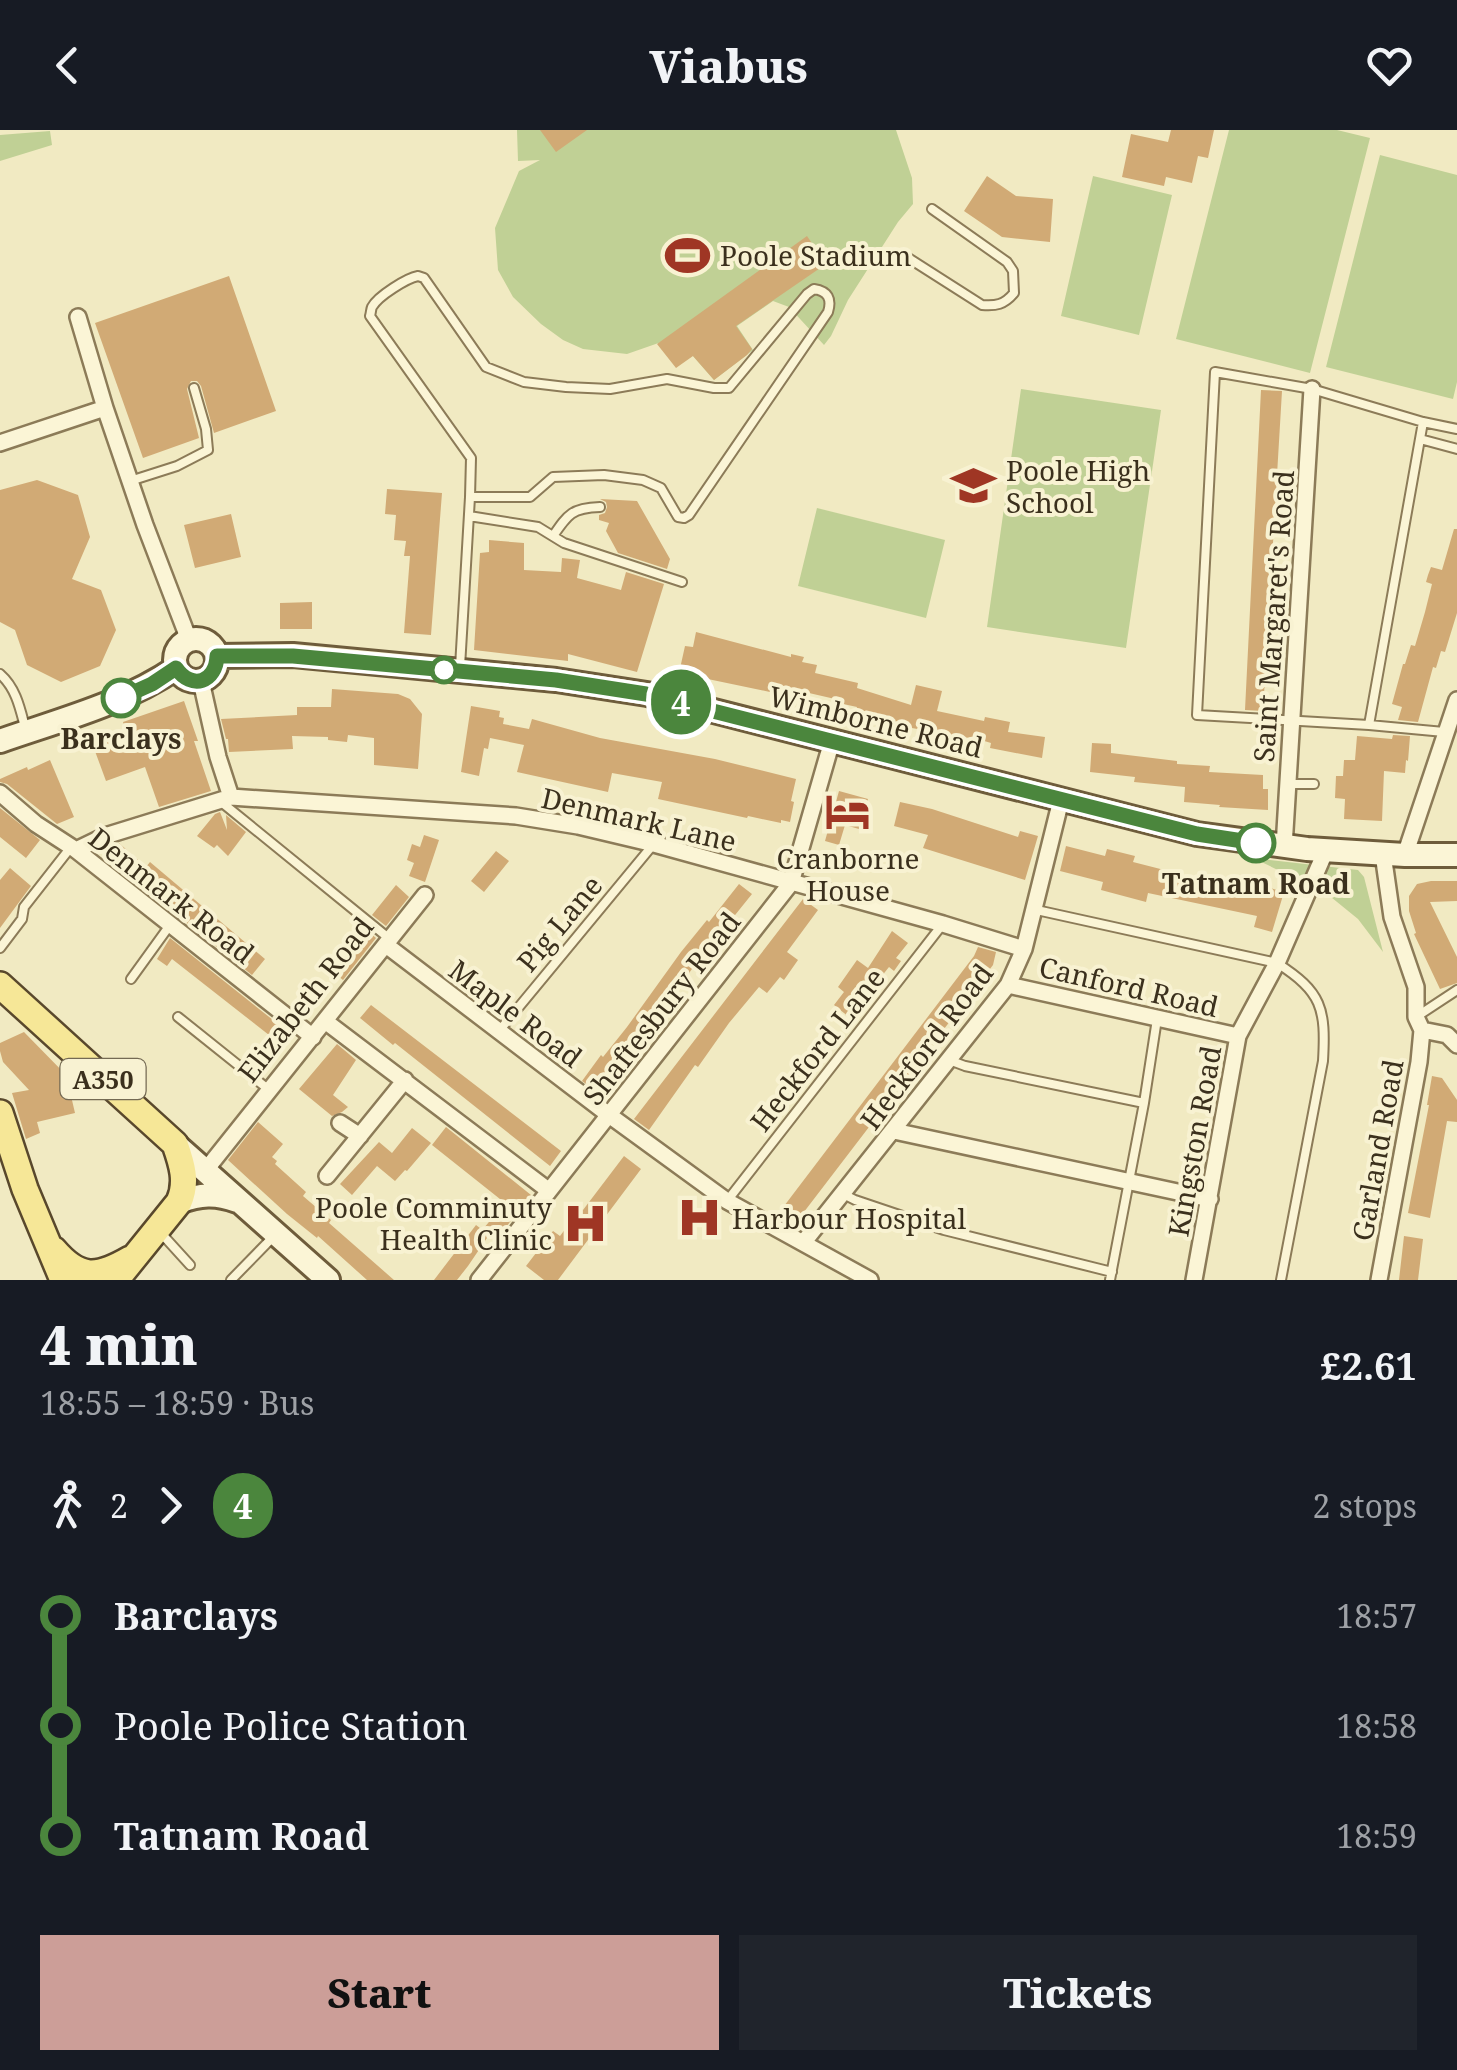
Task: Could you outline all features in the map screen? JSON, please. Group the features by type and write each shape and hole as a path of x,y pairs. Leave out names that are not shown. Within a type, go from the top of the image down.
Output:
{"main road":[{"path":"190,640 208,642 217,656 214,672 201,681 182,676 176,668 178,649 190,640"},
{"name":"Wimborne Road","path":"217,656 293,656 556,680 646,694 1197,834 1284,847 1457,855"},
{"path":"0,741 106,704 152,684 176,668"},
{"name":"A350","path":"0,986 175,1144"},
{"path":"0,1113 62,1280"},
{"path":"175,1144 328,1280"},
{"path":"116,1280 184,1192 175,1144"},
{"path":"179,1202 209,1194 240,1202"},
{"path":"46,1240 74,1272 92,1275 135,1256"}],"street":[{"path":"78,317 104,408 190,640"},
{"name":"Saint Margaret's Road","path":"1284,847 1312,389"},
{"path":"0,443 104,408"},
{"path":"201,681 225,799"},
{"path":"1394,855 1457,700"},
{"name":"Shaftesbury Road","path":"479,1280 791,883 832,741"},
{"name":"Denmark Road","path":"0,793 313,1037"},
{"name":"Denmark Lane","path":"74,848 225,799 516,816 654,844 1024,949"},
{"name":"Heckford Road","path":"803,1244 1008,985 1024,949 1061,800"},
{"name":"Kingston Road","path":"1194,1280 1238,1036 1297,920 1326,850"},
{"name":"Garland Road","path":"1379,1280 1419,1062 1416,987 1392,917 1394,855"},
{"name":"Elizabeth Road","path":"205,1172 425,895"},
{"name":"Maple Road","path":"388,942 609,1116 727,1201 870,1280"},
{"name":"Canford Road","path":"1008,985 1238,1036"},
{"path":"325,1021 548,1190"},
{"path":"1419,1023 1447,1035 1457,1045"},
{"path":"327,1176 404,1080"},
{"path":"340,1123 360,1136"},
{"path":"894,1131 1210,1199"}],"lane":[{"path":"902,254 982,305 997,306 1014,293 1013,271 1006,262 932,209"},
{"path":"460,672 471,458 370,316 372,307 409,277 418,276 424,278 486,367 524,382 610,389 667,379 729,388 806,294 814,289 828,296 828,312 684,518 678,517 660,488 643,480 604,476 553,477 530,497 470,497"},
{"path":"1445,732 1197,715 1215,372 1312,389 1457,429"},
{"path":"130,481 177,466 208,450 194,388"},
{"path":"1369,725 1424,422"},
{"path":"1420,439 1457,449"},
{"path":"553,536 570,513 600,507"},
{"path":"469,516 538,527 564,543 682,582"},
{"path":"0,674 16,695 26,732"},
{"path":"1287,784 1314,784"},
{"path":"225,799 232,814 388,942"},
{"name":"Pig Lane","path":"500,1031 654,844"},
{"path":"0,948 22,919 24,907 74,848"},
{"path":"1032,909 1277,962 1308,984 1320,1006 1323,1061 1280,1280"},
{"name":"Heckford Lane","path":"727,1201 943,924"},
{"path":"131,979 170,925"},
{"path":"1419,1023 1457,990"},
{"path":"178,1017 270,1090"},
{"path":"844,1194 944,1230 1111,1276 1158,1018"},
{"path":"948,1060 1144,1103"},
{"path":"157,1228 190,1265"},
{"path":"232,1280 276,1234"}],"green space":[{"name":"Poole Stadium","path":"517,130 896,130 912,178 913,204 848,300 824,345 789,307 773,301 737,326 753,350 714,380 693,356 670,339 627,354 583,349 541,324 513,297 498,270 495,228 519,171 540,160 518,161"},
{"path":"1229,130 1337,130 1370,138 1310,373 1176,339"},
{"path":"50,131 52,145 0,161 0,135"},
{"path":"1380,155 1457,175 1457,382 1453,399 1326,367"},
{"path":"1093,176 1172,195 1139,335 1061,316"},
{"path":"1021,389 1161,410 1126,648 987,627"},
{"path":"817,508 945,540 926,618 798,586"},
{"path":"1253,858 1358,870 1364,877 1383,952 1358,919 1326,893"}],"building":[{"path":"540,130 587,130 556,152"},
{"path":"1171,130 1214,130 1208,158 1198,156 1192,183 1166,177 1164,186 1122,177 1131,134 1168,142"},
{"path":"987,176 1016,196 1053,199 1050,242 1002,237 964,211"},
{"path":"807,236 826,264 736,326 752,349 747,355 714,380 693,356 676,368 657,344"},
{"path":"229,276 276,411 214,433 201,386 191,381 187,389 199,438 143,458 95,323"},
{"path":"1261,390 1282,391 1263,711 1245,710"},
{"path":"37,480 78,495 90,537 72,579 101,590 116,630 100,666 61,682 27,665 15,630 0,622 0,490"},
{"path":"387,489 442,493 431,635 404,633 410,556 404,556 406,541 394,540 396,515 385,514"},
{"path":"600,499 637,501 670,559 667,569 618,553 606,531 609,523 599,520 607,507"},
{"path":"231,514 241,557 195,568 184,525"},
{"path":"1454,529 1457,613 1445,652 1441,651 1436,668 1433,667 1418,722 1398,720 1402,707 1392,704 1403,664 1411,645 1415,646 1425,612 1432,584 1426,582 1428,575 1431,567 1442,570"},
{"path":"489,540 524,543 524,570 561,572 562,558 580,560 577,578 621,590 626,572 664,584 637,672 568,654 568,661 474,650 480,553 489,552"},
{"path":"312,602 312,629 280,629 280,603"},
{"path":"696,632 804,657 802,662 817,665 815,673 858,683 857,688 911,705 916,685 942,691 937,711 1010,722 1008,732 1045,737 1042,758 990,748 991,743 981,740 883,723 855,715 857,707 834,702 835,699 796,690 795,696 770,692 679,673 685,646 693,647"},
{"path":"332,689 398,694 410,699 422,714 418,769 374,765 374,738 348,735 347,742 292,736 293,749 229,752 221,719 297,715 297,707 331,707"},
{"path":"184,701 211,791 159,807 145,767 106,781 92,743 126,732 123,722"},
{"path":"471,706 500,711 503,724 529,729 532,719 600,738 796,779 790,822 747,818 658,799 662,782 612,773 608,792 517,772 524,745 490,738 479,776 461,772"},
{"path":"1393,735 1410,736 1408,761 1405,773 1384,771 1382,821 1344,819 1345,799 1335,798 1336,776 1343,776 1344,760 1355,760 1357,736 1392,739"},
{"path":"1092,743 1111,744 1111,753 1210,766 1209,772 1263,775 1268,810 1184,802 1185,787 1134,782 1135,777 1090,772"},
{"path":"50,760 74,817 57,824 0,782"},
{"name":"Cranborne House","path":"839,791 868,799 859,829 845,825 839,845 825,841"},
{"path":"900,802 1018,837 1020,831 1038,836 1025,880 923,848 928,835 894,826"},
{"path":"0,808 40,840 26,858 0,837"},
{"path":"220,812 227,830 226,815 246,832 228,856 217,845 214,848 197,836"},
{"path":"424,835 439,840 425,882 409,876 414,863 407,860 412,844 420,847"},
{"path":"119,843 146,867 150,862 265,959 252,975 129,870 126,875 106,859"},
{"path":"1066,846 1105,856 1107,849 1135,856 1133,862 1180,874 1244,887 1246,881 1284,892 1272,932 1254,927 1257,916 1148,893 1146,902 1101,890 1103,882 1060,871"},
{"path":"496,851 509,861 484,892 471,881"},
{"path":"10,868 31,886 0,928 0,880"},
{"path":"1457,881 1457,901 1430,902 1457,957 1457,983 1440,989 1414,934 1409,911 1409,896 1417,884"},
{"path":"739,884 752,894 599,1093 582,1081 681,952"},
{"path":"396,885 409,897 386,926 372,915"},
{"path":"803,899 818,910 787,952 798,960 784,980 780,977 767,993 759,987 698,1067 695,1065 649,1130 634,1119"},
{"path":"363,927 376,938 343,980 338,976 353,956 347,952"},
{"path":"892,931 908,943 896,958 901,961 894,971 889,967 849,1017 834,1005 844,992 838,987 857,960 868,968"},
{"path":"170,938 278,1024 269,1035 172,959 167,966 157,959"},
{"path":"978,947 996,952 993,965 794,1225 788,1222 778,1214"},
{"path":"371,1005 561,1151 550,1166 360,1018"},
{"path":"24,1032 71,1080 68,1083 75,1113 37,1122 40,1133 26,1139 12,1093 29,1090 3,1062 0,1051 0,1043"},
{"path":"337,1044 356,1060 333,1095 348,1107 332,1116 299,1089"},
{"path":"1432,1076 1442,1078 1457,1100 1457,1122 1447,1121 1430,1218 1408,1213"},
{"path":"258,1122 283,1144 272,1157 277,1161 275,1164 306,1192 303,1196 331,1220 329,1223 394,1280 367,1280 228,1160"},
{"path":"446,1127 531,1195 496,1240 483,1229 505,1203 432,1145"},
{"path":"412,1128 431,1143 395,1181 377,1166 352,1195 340,1184 379,1142 392,1153"},
{"name":"Poole Comminuty Health Clinic","path":"624,1156 641,1169 558,1280 544,1280 526,1266 553,1231 560,1236"},
{"path":"476,1225 489,1235 468,1266 457,1280 434,1280"},
{"path":"1404,1236 1423,1239 1418,1280 1399,1280"}],"bus line":[{"name":"4","path":"121,698 176,668 190,680 208,678 218,663 217,656 293,656 556,680 658,696 1197,834 1256,843"}],"place":[{"name":"Poole Stadium","path":"687,255"},
{"name":"Poole High School","path":"973,486"},
{"name":"Barclays","path":"121,698"},
{"name":"Cranborne House","path":"848,812"},
{"name":"Tatnam Road","path":"1256,843"},
{"name":"Harbour Hospital","path":"699,1218"},
{"name":"Poole Comminuty Health Clinic","path":"585,1223"}]}
